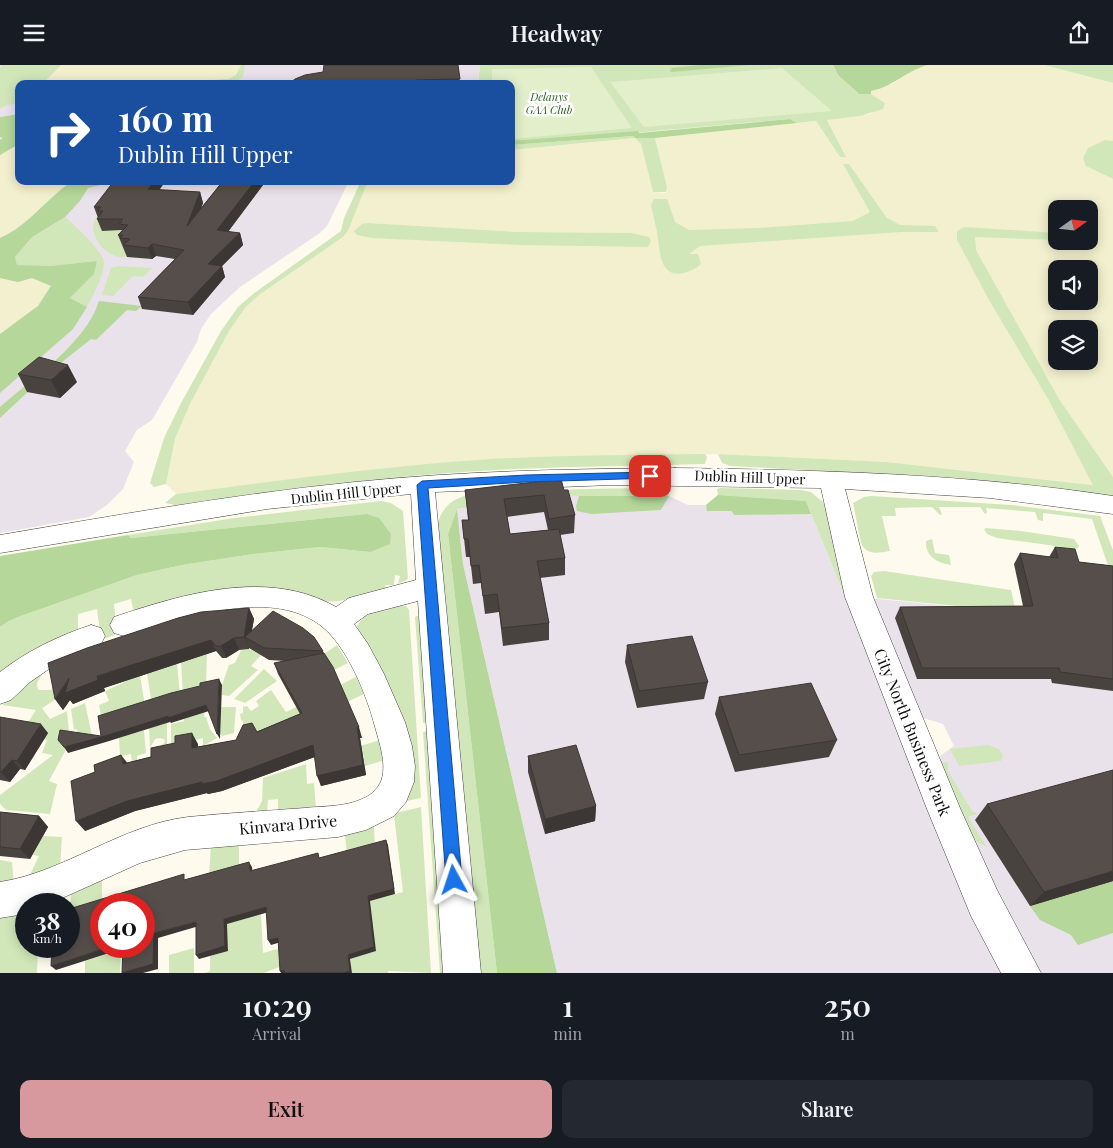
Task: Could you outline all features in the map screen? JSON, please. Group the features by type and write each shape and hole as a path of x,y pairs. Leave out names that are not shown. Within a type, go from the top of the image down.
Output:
{"street":[{"name":"Dublin Hill Upper","path":"0,544 270,501 353,491 526,478 641,476 831,480 1020,492 1113,505"},
{"name":"City North Business Park","path":"831,480 859,597 984,903 1022,973"},
{"path":"422,485 462,973"},
{"path":"336,622 359,606 408,592 430,588"},
{"name":"Kinvara Drive","path":"0,900 25,896 137,847 159,840 220,829 338,821 358,817 375,811 386,803 398,782 398,753 379,697 352,642 336,622 326,614 312,607 283,599 266,598 216,602 189,607 124,625"},
{"path":"0,691 26,669 52,652 91,636"}],"shaded area":[{"path":"0,65 480,65 478,80 15,80 15,185 347,185 327,226 320,233 240,287 211,314 152,420 137,430 125,451 134,462 123,489 107,505 89,517 0,533"},
{"path":"61,65 241,65 236,75 229,79 46,80"},
{"path":"928,65 1044,65 1113,83 1113,141 1105,140 1087,166 1113,179 1113,477 1059,399 1075,449 1094,485 887,462 718,454 478,460 394,467 176,494 166,484 175,439 190,404 229,331 245,308 259,295 343,237 348,231 366,185 515,185 515,150 635,138 641,144 653,192 666,193 667,187 655,138 816,121 840,157 845,157 827,119 870,114 885,103 871,94 871,91 894,83 914,68","holes":["369,223 517,232 631,233 355,231"]},
{"path":"15,146 15,185 67,185 39,211 9,234 0,238 0,155"},
{"path":"31,277 51,285 38,306 0,334 0,278 18,282"},
{"path":"718,495 806,501 971,907 1007,973 557,973 463,564 457,509 561,496 669,496 688,505 706,505"},
{"path":"869,598 1113,622 1113,973 1035,973 938,763 941,755 954,746 943,724 923,718"}],"green space":[{"path":"0,65 61,65 46,80 15,80 15,104 0,109 0,68 2,66"},
{"path":"241,65 245,65 243,77 238,80 214,80 229,79 236,75"},
{"name":"Delanys GAA Club","path":"480,65 833,65 838,75 859,94 871,94 885,103 883,109 860,116 827,120 846,157 840,157 816,121 797,123 790,119 515,144 515,80 478,80"},
{"path":"700,65 750,65 671,72 669,70 672,70 670,68"},
{"path":"833,65 928,65 920,67 886,86 871,91 871,94 859,94 838,75"},
{"path":"1044,65 1113,65 1113,83"},
{"path":"591,67 632,128 515,139 515,80 492,80 492,69"},
{"path":"782,68 832,111 644,127 610,82"},
{"path":"15,115 15,146 0,155 0,140 3,138 0,137 0,117"},
{"path":"790,119 797,123 655,138 635,138 634,136 515,145 515,141 638,131 639,133"},
{"path":"634,136 636,138 655,138 667,187 666,192 653,192 641,144 635,138 515,150 515,145"},
{"path":"1105,140 1113,141 1113,179 1086,166 1083,158 1088,148"},
{"path":"843,164 849,164 886,217 900,225 935,226 939,232 901,232 700,246 689,254 698,254 701,264 695,269 675,274 665,267 660,254 651,205 654,199 667,199 675,222 689,230 759,228 853,221 870,212"},
{"path":"68,185 101,185 88,188 80,201 65,217 32,237 15,257 17,265 51,266 97,261 94,274 70,298 87,307 73,329 0,393 0,334 38,306 51,286 32,278 18,282 0,278 0,238 29,219"},
{"path":"359,185 366,185 348,231 343,237 259,295 245,308 229,331 190,404 175,439 166,484 154,487 150,483 164,438 221,331 238,307 253,294 341,231 344,218"},
{"path":"99,214 128,220 120,232 124,236 123,246 128,247 130,254 124,257 116,256 102,247 93,231 94,222"},
{"path":"65,217 88,239 103,259 102,275 87,307 70,298 94,274 97,261 51,266 17,265 15,257 32,237"},
{"path":"362,224 517,232 631,233 649,237 651,241 648,247 520,245 372,238 357,235 354,231"},
{"path":"965,227 1048,232 1048,240 975,237 976,250 1059,399 1113,477 1113,498 959,478 730,466 722,463 718,454 887,462 1093,485 1048,399 989,300 957,240 957,231"},
{"path":"117,266 152,268 143,277 133,276 113,296 102,295 111,268"},
{"path":"99,301 142,306 136,311 127,310 96,340 91,339 47,374 0,418 0,407 57,359 83,331"},
{"path":"705,454 707,457 705,464 540,468 431,474 303,487 176,505 165,503 176,494 401,466 534,457"},
{"path":"668,488 669,496 561,496 457,509 448,534 497,973 477,973 437,527 439,518 447,506 454,500 475,493"},
{"path":"717,489 801,490 811,492 823,502 971,907 806,501 718,495"},
{"path":"718,495 806,501 811,514 734,515 732,511 707,511 706,505"},
{"path":"579,496 669,496 661,510 591,514 577,511 576,506"},
{"path":"864,497 1011,505 1100,516 1113,550 1113,580 1092,519 1043,513 1043,521 1038,520 1035,512 986,508 987,513 985,514 980,507 939,507 942,514 940,515 932,507 895,508 896,516 882,516 890,551 870,552 861,543 853,503"},
{"path":"381,501 391,503 403,511 408,579 398,584 400,576 395,575 394,585 385,585 386,588 340,601 138,613 133,609 131,599 114,604 117,634 101,640 97,609 78,614 78,629 76,632 0,683 0,627 21,616 137,575 182,565 253,554 320,547 370,552 366,514 131,538 128,535 234,518"},
{"path":"457,509 463,564 557,973 497,973 448,534"},
{"path":"366,514 379,518 391,534 390,544 370,552 320,547 253,554 182,565 137,575 21,616 0,627 0,556 128,535 131,538"},
{"path":"984,529 1074,539 1079,546 1077,549 997,538 987,534"},
{"path":"932,539 935,553 949,555 951,565 941,563 930,555 926,541"},
{"path":"884,571 1011,590 1016,612 877,598 871,576 874,572"},
{"path":"394,605 406,606 409,610 421,798 397,803 357,626 372,611"},
{"path":"420,616 428,722 423,723 415,617"},
{"path":"337,645 348,663 332,671 307,666"},
{"path":"249,649 261,655 251,666 258,670 229,696 222,695 222,685 229,665 235,663 241,650"},
{"path":"207,654 206,685 183,697 181,661"},
{"path":"177,663 180,696 152,705 147,673"},
{"path":"264,669 277,681 245,703 234,699"},
{"path":"44,671 37,683 38,690 50,690 53,688 58,698 42,708 50,719 67,711 70,742 49,781 57,784 50,814 6,810 0,804 0,795 53,755 42,753 47,740 33,736 23,730 36,710 2,705"},
{"path":"140,675 145,706 102,722 99,705 109,701 105,691"},
{"path":"356,677 364,694 347,702 334,688"},
{"path":"271,690 286,712 298,706 305,733 244,732 240,714 243,713 243,707 247,706 251,711 259,706 256,701"},
{"path":"205,701 204,717 206,717 210,729 217,738 203,746 203,738 171,746 171,724 184,721 184,707"},
{"path":"85,703 92,736 81,739 76,729 74,730 71,709"},
{"path":"217,707 236,707 234,733 222,736 216,728"},
{"path":"167,722 167,748 160,747 165,742 164,739 160,738 155,739 150,748 149,728"},
{"path":"144,730 146,753 137,756 137,763 132,764 131,754 120,756 119,738"},
{"path":"428,731 447,973 440,973 423,732"},
{"path":"380,740 385,760 365,766 363,754 357,747"},
{"path":"988,745 999,749 1003,755 1001,761 959,766 950,749"},
{"path":"948,762 948,771 972,811 978,814 968,817 987,847 968,837 938,763"},
{"path":"306,764 307,784 314,783 316,809 278,812 278,799 268,800 267,813 255,814 262,801 263,778"},
{"path":"421,807 431,973 388,971 388,973 352,973 350,959 376,951 343,908 403,892 394,815"},
{"path":"374,827 375,849 347,856 345,835"},
{"path":"43,836 62,837 60,868 27,881 39,856 33,855"},
{"path":"239,843 239,866 209,876 211,844"},
{"path":"0,860 12,862 14,885 0,883"},
{"path":"102,879 102,893 90,893 90,908 80,911 80,893 71,893"},
{"path":"1113,881 1113,933 1078,945 1071,935 1040,920 1030,906"},
{"path":"261,914 263,953 281,948 282,966 264,973 205,973 210,971 210,956 228,950 227,924"},
{"path":"15,916 15,958 38,958 37,973 0,973 0,918"},
{"path":"194,948 194,973 169,973 169,955"},
{"path":"95,958 121,958 120,973 85,973 85,961"}],"building":[{"path":"324,65 458,65 460,79 294,80 305,75 323,72"},
{"path":"111,185 151,185 148,189 200,192 187,226 220,185 252,185 217,230 240,233 208,264 222,266 188,302 138,297 184,250 152,244 148,248 123,245 130,239 120,238 123,235 118,235 128,225 119,224 123,219 97,219 103,211 98,211 101,207 94,207"},
{"path":"39,357 68,365 51,380 18,374"},
{"path":"561,479 564,490 568,490 575,515 549,519 544,495 504,499 510,534 559,529 565,558 537,561 549,623 502,628 497,594 483,596 479,565 471,566 468,539 464,539 462,520 469,520 465,490"},
{"path":"1055,547 1075,549 1079,562 1113,566 1113,679 1060,672 1059,668 922,668 900,607 1033,606 1020,553 1058,558"},
{"path":"249,608 244,637 234,638 221,646 216,646 211,640 97,676 98,680 65,693 69,678 55,699 48,663 178,618 201,612"},
{"path":"273,611 303,628 314,637 323,651 264,648 245,637"},
{"path":"692,636 708,682 639,691 627,645"},
{"path":"324,653 333,667 359,727 357,727 363,765 317,776 313,745 217,781 202,784 202,782 127,801 76,821 71,781 95,772 94,765 121,755 123,764 151,757 151,748 175,743 175,736 192,733 192,748 236,740 243,725 252,723 257,732 302,713 274,663"},
{"path":"219,679 217,734 206,705 168,718 168,716 102,737 64,747 58,740 60,730 101,736 98,716 200,686 200,683"},
{"path":"811,683 837,740 739,755 719,697"},
{"path":"0,717 41,724 17,761 12,760 1,772 0,772"},
{"path":"576,745 596,806 545,819 528,756"},
{"path":"1113,770 1113,871 1044,892 987,804"},
{"path":"0,812 39,816 20,849 0,847"},
{"path":"386,840 394,889 368,896 374,947 348,955 350,971 344,973 285,973 284,970 280,971 278,938 268,940 266,907 224,919 225,946 196,955 196,922 155,933 155,893 122,893 184,874 184,880 249,862 250,871 318,853 319,858"},
{"path":"90,903 90,953 80,956 80,906"},
{"path":"51,958 75,958 51,966"},
{"path":"123,958 153,958 153,964 122,973"}],"route":[{"path":"454,880 422,485 526,478 650,476"}]}
